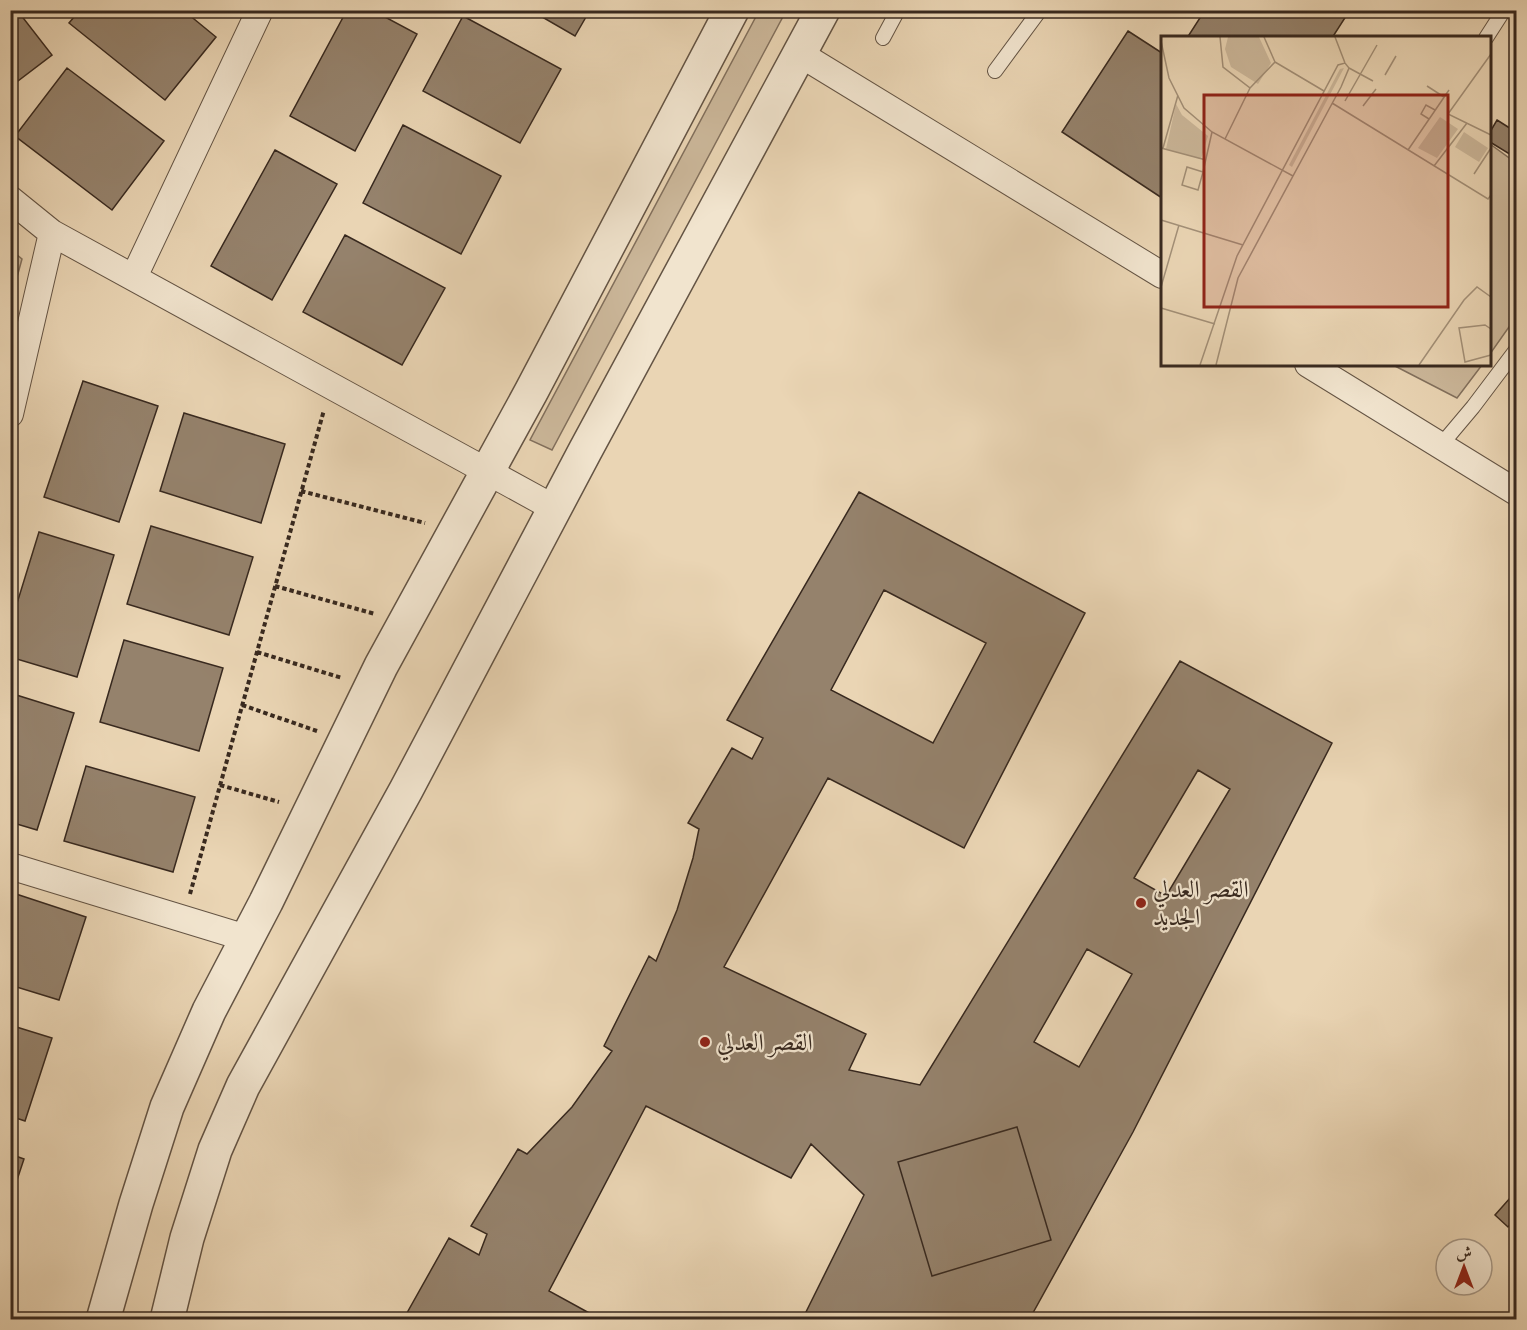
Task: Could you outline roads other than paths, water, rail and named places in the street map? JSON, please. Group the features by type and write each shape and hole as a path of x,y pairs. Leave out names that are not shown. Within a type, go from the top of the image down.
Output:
{"street":[{"path":"134,277 260,10"},
{"path":"103,1320 167,1107 209,1011 266,902 381,666 531,392 732,10"},
{"path":"167,1320 188,1238 215,1150 243,1086 406,790 555,508 824,10"},
{"path":"800,54 1161,274"},
{"path":"10,199 52,233 555,508"},
{"path":"11,410 52,233"},
{"path":"1311,366 1516,492"},
{"path":"10,866 246,938"}],"lane":[{"path":"883,38 898,10"},
{"path":"996,71 1040,10"},
{"path":"1487,36 1498,13"},
{"path":"1441,445 1473,408 1516,350"}],"place":[{"name":"القصر العدلي الجديد","path":"1141,903"},
{"name":"القصر العدلي","path":"705,1042"}]}
